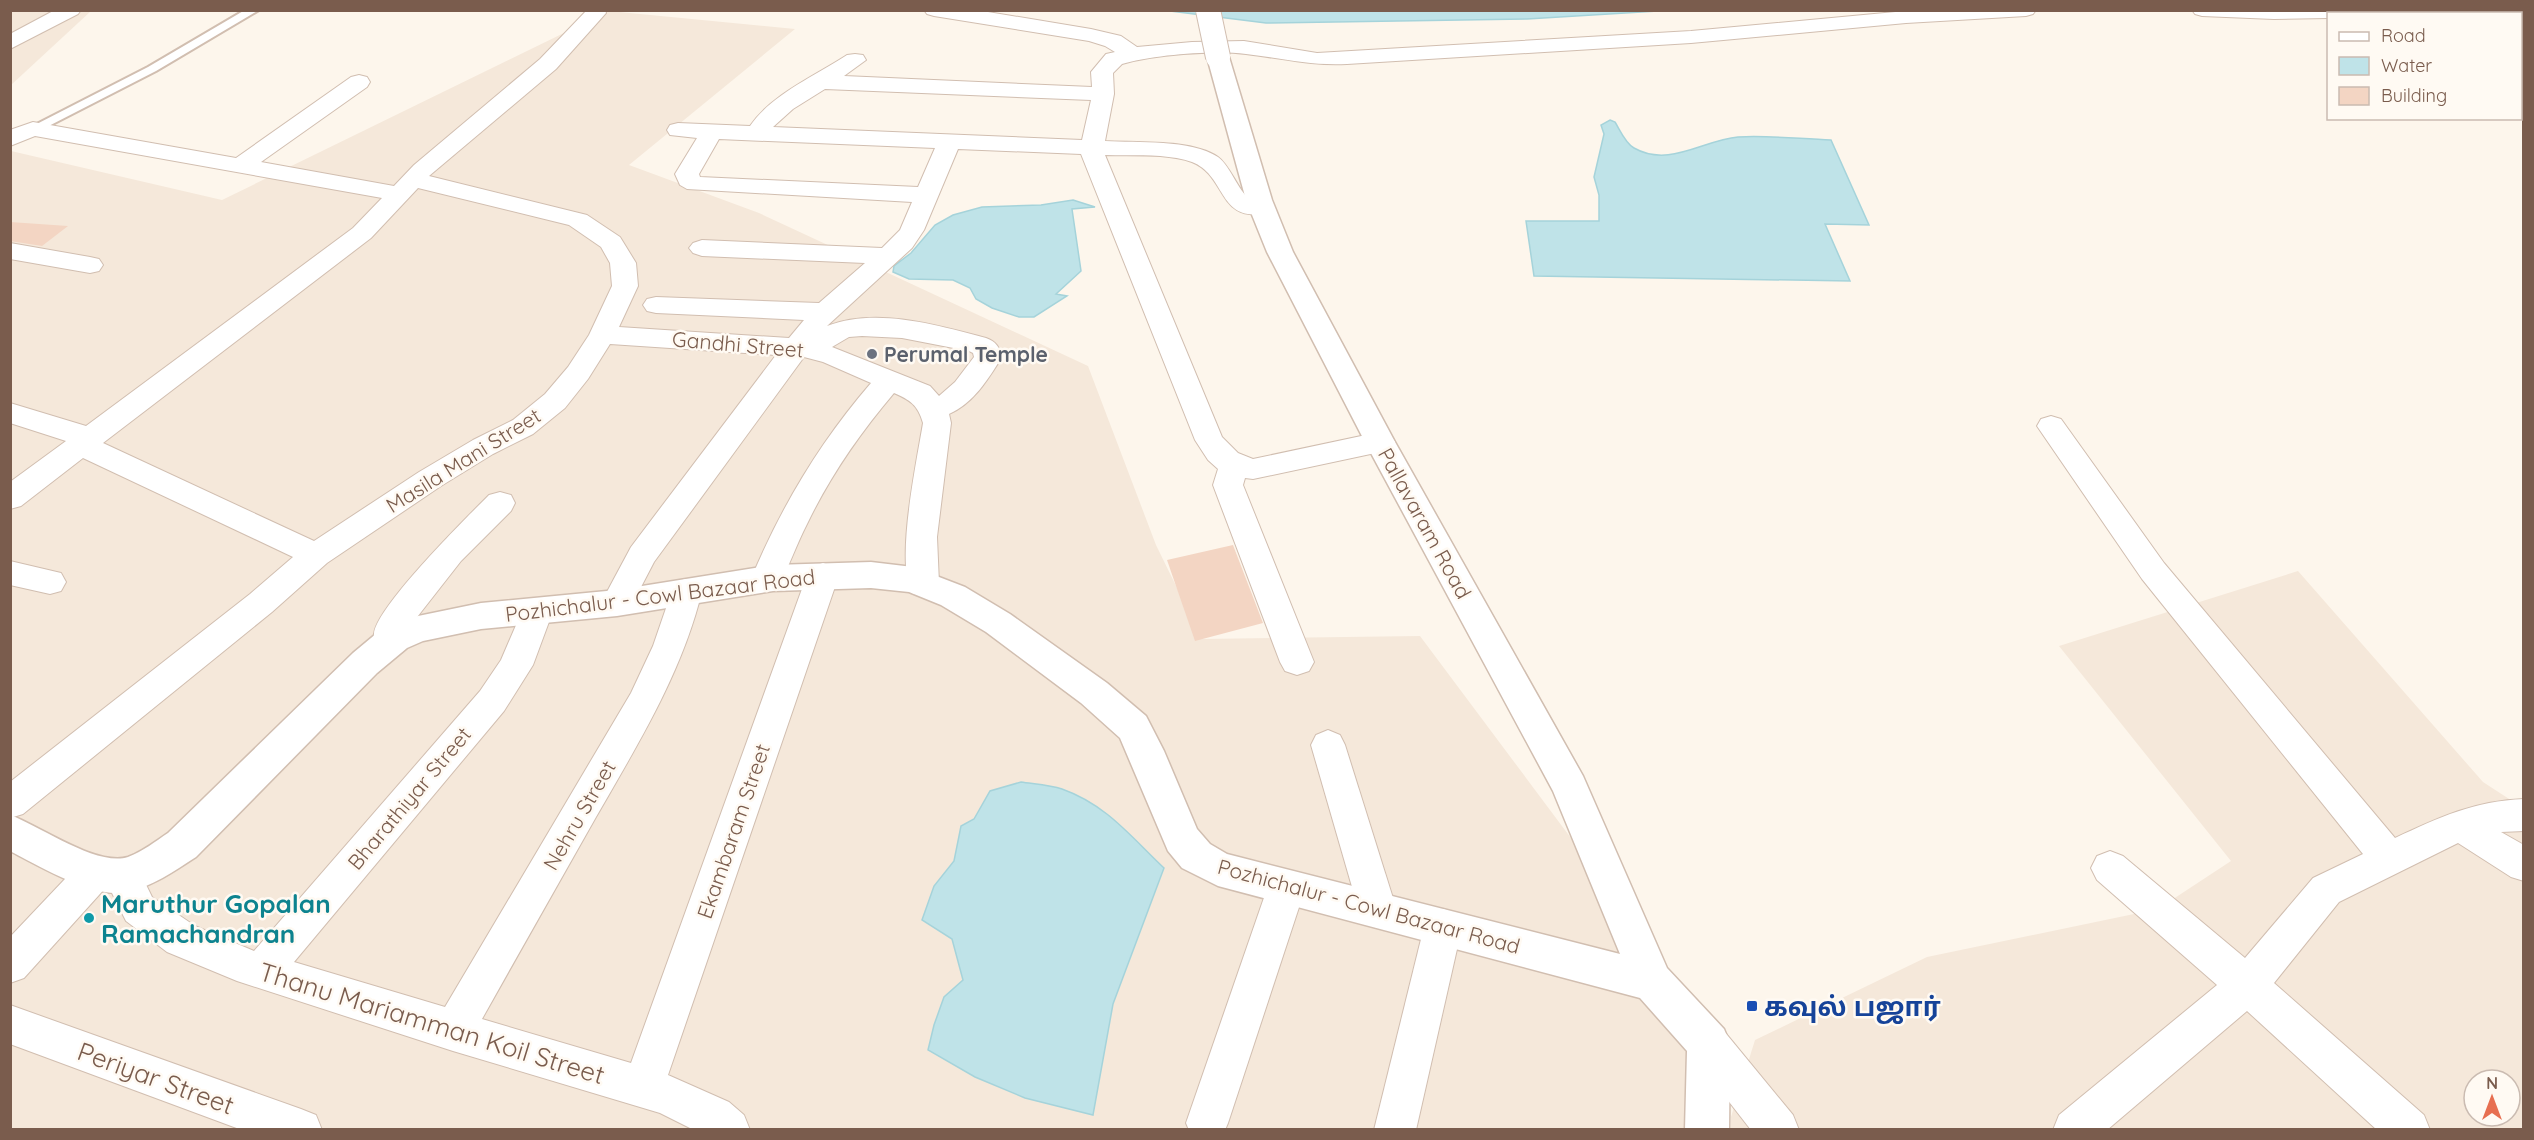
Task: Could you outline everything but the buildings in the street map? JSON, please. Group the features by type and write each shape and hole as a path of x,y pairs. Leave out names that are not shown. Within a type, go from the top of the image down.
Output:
{"street":[{"path":"15,38 71,10"},
{"path":"934,10 1090,35 1113,41 1132,54"},
{"name":"Pallavaram Road","path":"1208,10 1218,57 1262,207 1280,252 1380,442 1570,787 1652,982"},
{"path":"1380,442 1253,470 1234,466 1221,457 1209,440 1099,177 1092,148 1103,94 1102,72 1114,59 1132,54 1237,46 1317,59 1691,37 2026,10"},
{"path":"2202,10 2285,13 2393,10"},
{"path":"10,498 362,233 422,170 548,64 596,13"},
{"path":"757,133 763,122 773,113 855,60"},
{"path":"240,166 359,82"},
{"path":"820,82 1103,94"},
{"path":"10,139 33,129"},
{"name":"Masila Mani Street","path":"10,803 251,611 316,555 430,478 523,427 555,401 578,373 602,335 625,286 623,263 611,242 578,220 407,187 240,166 33,129"},
{"path":"678,130 1171,152 1199,156 1215,167 1238,203 1251,208 1262,207"},
{"path":"712,131 687,174 687,180 695,184 926,195"},
{"path":"617,603 642,555 805,348 825,312 903,243 912,230 948,142"},
{"path":"702,248 890,256"},
{"path":"10,251 90,265"},
{"path":"656,305 825,312"},
{"path":"805,348 847,328 874,327 911,331 986,348 988,357 958,398 934,410 937,423 922,537 923,584"},
{"name":"Gandhi Street","path":"602,335 805,348 920,393 934,410"},
{"path":"767,579 803,497 855,418 889,380"},
{"path":"10,413 86,442 316,555"},
{"path":"2051,426 2153,571 2390,859"},
{"path":"1234,466 1228,485 1297,662"},
{"path":"391,642 390,632 396,622 450,553 500,503"},
{"path":"10,573 50,582"},
{"name":"Pozhichalur - Cowl Bazaar Road","path":"109,875 151,866 182,845 365,663 391,642 418,629 481,616 617,603 767,579 822,575 893,577 923,584 953,596 998,623 1094,693 1133,727 1146,751 1182,839 1196,856 1218,869 1286,889 1443,927 1652,982"},
{"name":"Ekambaram Street","path":"643,1088 822,575"},
{"name":"Nehru Street","path":"453,1030 622,742 681,616 686,591"},
{"name":"Bharathiyar Street","path":"261,972 492,701 516,665 537,611"},
{"path":"1328,745 1378,911"},
{"path":"2074,1130 2247,986 2326,890 2459,825 2496,816 2523,815"},
{"path":"2459,825 2523,865"},
{"path":"10,832 109,875 10,965"},
{"path":"2110,868 2409,1130"},
{"name":"Thanu Mariamman Koil Street","path":"109,875 139,909 181,939 261,972 665,1094 714,1117 729,1130"},
{"path":"1207,1123 1286,889"},
{"path":"1395,1130 1443,927"},
{"path":"1652,982 1709,1044 1778,1130"},
{"name":"Periyar Street","path":"10,1024 301,1130"},
{"path":"1707,1130 1709,1044"}],"lane":[{"path":"33,129 152,69 254,10"}],"shaded area":[{"path":"11,11 91,11 11,85"},
{"path":"609,11 795,29 629,165 759,213 1088,366 1156,545 1202,639 1420,636 1695,1004 1700,1129 11,1130 11,151 222,200"},
{"path":"2298,571 2483,782 2523,808 2523,1129 1731,1130 1731,1117 1755,1040 1927,957 2158,909 2231,861 2059,646"}],"water":[{"path":"1170,11 1658,11 1527,19 1266,23"},
{"path":"1610,120 1615,122 1631,146 1647,153 1660,155 1686,151 1738,137 1831,140 1869,225 1825,224 1850,281 1534,276 1526,221 1599,221 1599,195 1594,177 1604,134 1601,125"},
{"path":"1073,200 1095,207 1072,209 1081,271 1056,294 1067,296 1034,317 1019,317 992,308 976,299 970,288 953,280 909,279 893,272 894,266 911,253 935,225 953,215 982,207 1041,205"},
{"path":"1021,782 1062,789 1092,804 1118,823 1164,868 1113,1004 1093,1115 1025,1098 975,1077 928,1050 944,997 963,980 952,939 922,920 934,886 954,861 961,826 974,819 990,791"}],"place":[{"name":"Perumal Temple","path":"872,354"},
{"name":"Maruthur Gopalan Ramachandran","path":"89,918"},
{"name":"கவுல் பஜார்","path":"1752,1006"}]}
